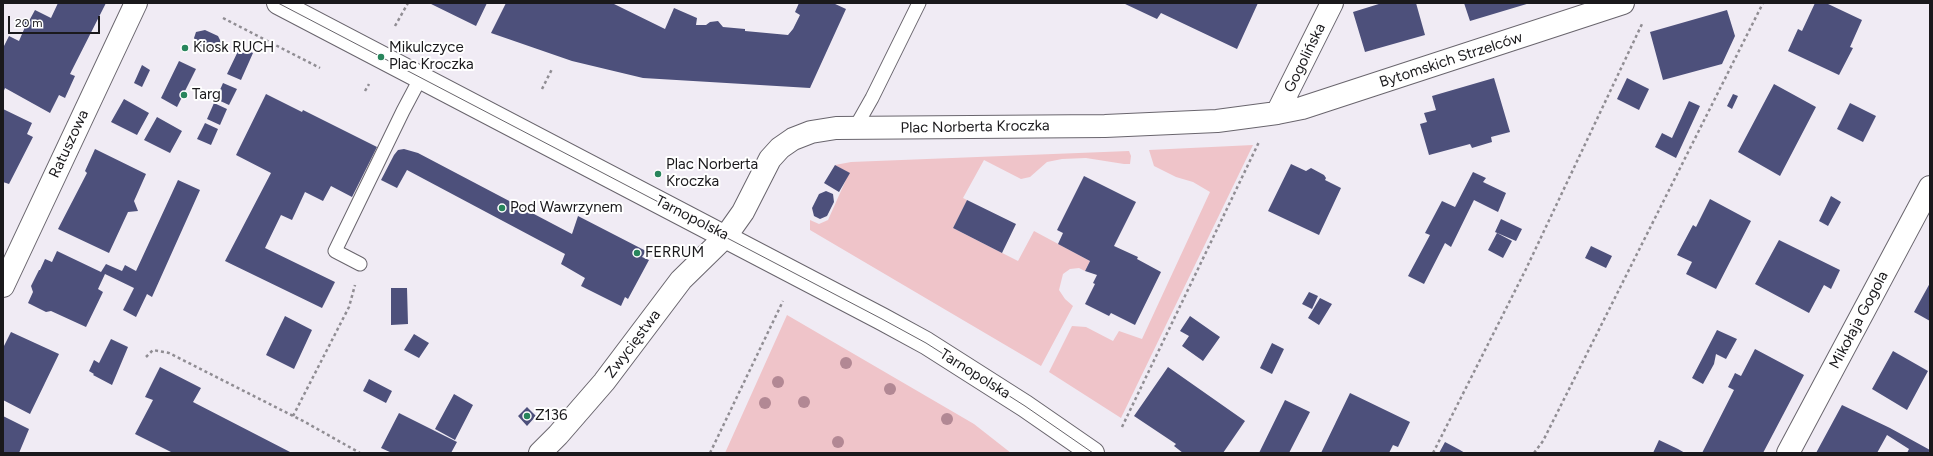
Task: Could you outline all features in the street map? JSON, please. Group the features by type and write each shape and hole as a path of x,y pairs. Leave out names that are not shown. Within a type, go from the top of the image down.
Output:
{"street":[{"name":"Ratuszowa","path":"3,286 136,3"},
{"name":"Tarnopolska","path":"278,3 726,236 926,343 1026,406 1093,453"},
{"name":"Bytomskich Strzelców","path":"1278,113 1302,108 1623,3"},
{"name":"Gogolińska","path":"1278,113 1329,4"},
{"name":"Plac Norberta Kroczka","path":"726,236 743,212 770,159 780,148 793,139 811,132 855,128 1105,126 1217,121 1278,113"},
{"name":"Mikołaja Gogola","path":"1788,453 1930,187"},
{"name":"Zwycięstwa","path":"540,453 558,435 604,382 681,280 726,236"}],"lane":[{"path":"855,128 872,98 919,3"},
{"path":"360,264 335,251 402,110 421,77"}],"path":[{"path":"396,26 408,3"},
{"path":"1534,453 1546,434 1762,3"},
{"path":"223,18 320,68"},
{"path":"1433,453 1526,269 1642,22"},
{"path":"542,89 552,69"},
{"path":"365,91 369,84"},
{"path":"1122,427 1261,138"},
{"path":"293,416 349,307 360,264"},
{"path":"710,453 783,301"},
{"path":"146,357 153,350 169,353 293,416 360,453"}],"shaded area":[{"path":"1253,145 1121,418 1049,372 1072,326 1086,327 1113,341 1119,331 1142,339 1210,192 1193,182 1176,177 1154,166 1149,150"},
{"path":"1129,151 1131,156 1130,164 1086,158 1062,159 1047,162 1030,177 1021,179 984,160 963,198 967,200 953,228 1018,261 1034,231 1090,261 1085,271 1079,268 1070,269 1063,274 1059,290 1065,299 1073,306 1041,366 810,230 810,220 819,224 828,220 849,173 835,165 851,162"},
{"path":"787,315 974,424 1011,453 725,453"}],"building":[{"path":"58,3 106,3 70,74 75,76 65,98 59,95 50,113 5,88 3,93 3,48 9,36 19,41 25,27 21,25 24,19 29,21 35,10 51,18"},
{"path":"429,3 487,3 476,26"},
{"path":"506,3 612,3 665,29 674,8 697,18 696,25 706,25 710,22 718,21 723,27 745,29 745,31 788,35 793,29 800,15 795,12 799,3 833,3 846,9 810,88 643,78 572,61 491,33"},
{"path":"1123,3 1258,3 1237,49 1161,13 1157,19"},
{"path":"1382,3 1416,3 1425,35 1365,52 1353,12"},
{"path":"1464,3 1530,3 1470,21"},
{"path":"1815,3 1826,3 1862,20 1850,47 1853,48 1839,75 1788,51 1798,29 1802,31"},
{"path":"1727,10 1735,36 1722,64 1663,80 1650,32"},
{"path":"205,30 218,36 222,44 219,50 211,51 198,45 194,38 196,32"},
{"path":"240,47 253,53 241,80 227,74"},
{"path":"179,61 196,69 177,107 161,98"},
{"path":"142,65 150,70 142,87 134,83"},
{"path":"1494,78 1510,132 1491,137 1492,142 1472,148 1470,144 1429,155 1420,124 1427,122 1424,113 1436,110 1432,96"},
{"path":"1627,78 1649,89 1639,110 1617,99"},
{"path":"223,83 237,89 229,105 216,99"},
{"path":"1774,84 1816,107 1780,176 1738,152"},
{"path":"266,94 302,112 303,110 377,147 352,197 331,186 323,201 305,192 292,220 281,215 265,248 335,282 322,308 225,261 271,173 236,155"},
{"path":"1733,94 1738,96 1732,109 1727,106"},
{"path":"124,99 149,113 137,135 111,122"},
{"path":"1689,101 1700,106 1676,158 1655,147 1662,133 1672,138"},
{"path":"214,103 227,109 220,125 207,119"},
{"path":"1850,103 1876,116 1863,142 1837,129"},
{"path":"3,109 32,123 27,134 33,137 9,184 3,182"},
{"path":"157,117 182,131 170,153 144,140"},
{"path":"205,123 218,129 211,145 197,139"},
{"path":"95,149 146,174 134,201 138,211 128,212 109,253 58,229 87,173 85,171"},
{"path":"404,149 418,153 572,234 578,216 646,251 642,257 649,260 628,299 625,297 621,306 581,286 585,278 561,264 565,254 407,170 397,188 381,180 394,155 398,150"},
{"path":"1291,164 1306,171 1311,168 1324,175 1326,178 1325,180 1341,188 1319,235 1268,211"},
{"path":"835,165 850,173 839,192 824,183"},
{"path":"1473,172 1486,178 1483,182 1506,193 1498,212 1474,200 1451,247 1445,243 1424,284 1408,276 1430,235 1425,233 1442,201 1455,207"},
{"path":"1084,176 1136,202 1114,246 1138,257 1137,259 1161,272 1135,325 1111,313 1109,316 1085,304 1095,284 1093,283 1097,275 1085,271 1090,261 1058,244 1063,233 1057,230"},
{"path":"178,180 200,190 152,297 147,294 136,317 123,310 134,288 105,274 98,289 103,292 86,327 51,311 46,312 28,303 33,292 31,286 45,259 52,262 57,251 101,272 106,264 122,271 125,265 136,271"},
{"path":"826,191 833,194 834,202 827,216 820,219 814,216 812,208 819,194"},
{"path":"1831,196 1841,202 1828,226 1819,221"},
{"path":"1710,199 1751,221 1716,289 1686,274 1692,262 1677,255 1693,225 1696,227"},
{"path":"967,200 1016,224 1002,253 953,228"},
{"path":"1501,219 1522,229 1516,241 1495,232"},
{"path":"1497,233 1512,241 1503,258 1488,250"},
{"path":"1779,240 1840,270 1831,289 1824,285 1809,313 1755,284"},
{"path":"1591,246 1612,256 1606,268 1585,258"},
{"path":"1930,283 1930,321 1914,312"},
{"path":"391,288 407,288 408,324 391,325"},
{"path":"1309,292 1318,296 1312,309 1302,304"},
{"path":"1320,298 1332,304 1319,325 1308,318"},
{"path":"285,316 312,330 294,369 266,355"},
{"path":"1190,316 1220,337 1203,361 1182,346 1189,336 1180,331"},
{"path":"1717,330 1737,339 1726,359 1716,354 1714,364 1703,384 1692,378"},
{"path":"11,332 59,354 30,414 3,400 3,348"},
{"path":"414,334 429,343 419,358 404,350"},
{"path":"111,339 128,347 112,385 93,375 94,374 89,371 94,360 99,363"},
{"path":"1272,343 1284,349 1272,374 1260,368"},
{"path":"1755,349 1804,375 1763,453 1702,453 1734,390 1728,387 1735,373 1741,376"},
{"path":"1893,351 1928,371 1907,410 1872,389"},
{"path":"160,367 201,388 193,402 292,453 173,453 135,434 153,400 145,397"},
{"path":"1168,367 1245,421 1223,453 1183,453 1174,446 1176,444 1134,416"},
{"path":"369,379 392,391 386,403 363,391"},
{"path":"1350,393 1410,422 1398,447 1393,445 1389,453 1321,453"},
{"path":"454,394 473,405 455,440 435,429"},
{"path":"1285,400 1310,412 1289,453 1259,453"},
{"path":"1842,405 1890,428 1930,450 1928,453 1907,453 1909,449 1887,435 1877,453 1816,453"},
{"name":"Z136","path":"527,407 536,416 527,426 518,416"},
{"path":"399,413 457,442 451,453 392,453 381,448"},
{"path":"3,416 29,429 19,453 3,453"},
{"path":"1659,440 1678,449 1685,453 1653,453"},
{"path":"1445,442 1460,450 1465,453 1439,453"}],"tram line":[{"path":"278,3 926,343 1025,406 1093,453"}],"place":[{"name":"Kiosk RUCH","path":"185,48"},
{"name":"Mikulczyce Plac Kroczka","path":"381,57"},
{"name":"Targ","path":"184,95"},
{"name":"Plac Norberta Kroczka","path":"658,174"},
{"name":"Pod Wawrzynem","path":"502,208"},
{"name":"FERRUM","path":"637,253"},
{"name":"Z136","path":"527,416"}]}
